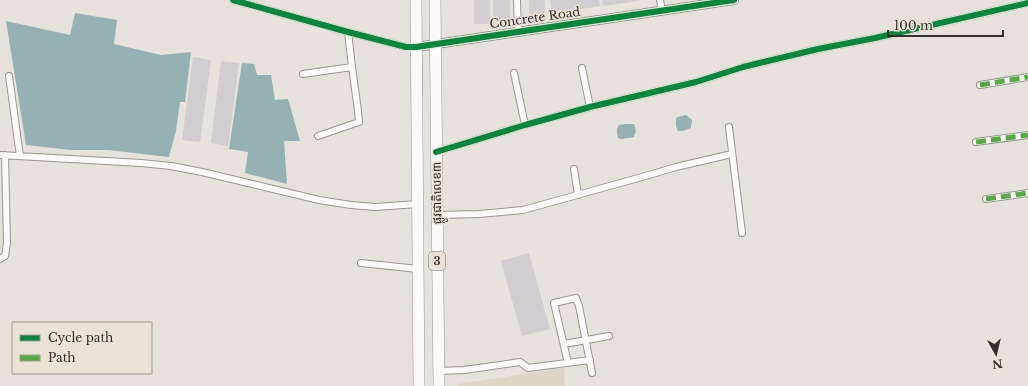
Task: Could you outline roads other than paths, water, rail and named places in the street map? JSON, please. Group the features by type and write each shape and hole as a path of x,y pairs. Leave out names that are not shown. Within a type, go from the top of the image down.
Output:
{"highway":[{"name":"ផ្លូវជាតិលេខ៣","path":"416,0 419,386"},
{"name":"ផ្លូវជាតិលេខ៣","path":"435,0 439,386"}],"street":[{"path":"233,0 249,2 348,32 406,47 416,47"},
{"path":"517,0 518,32"},
{"path":"660,0 662,11"},
{"name":"Concrete Road","path":"416,47 734,0"},
{"path":"436,152 590,107 696,82 743,67 1028,3"},
{"path":"318,136 359,122 348,32"},
{"path":"302,74 352,67"},
{"path":"582,68 590,107"},
{"path":"514,73 525,125"},
{"path":"9,76 20,156"},
{"path":"980,85 1028,77"},
{"path":"729,127 742,233"},
{"path":"976,142 1028,135"},
{"path":"437,215 479,214 523,210 676,167 732,154"},
{"path":"0,259 5,256 7,242 2,155 171,166 319,200 351,205 375,207 418,204"},
{"path":"574,169 578,195"},
{"path":"986,198 1028,192"},
{"path":"361,263 418,269"},
{"path":"568,363 554,303 576,298 579,306 592,373"},
{"path":"564,344 609,336"},
{"path":"439,371 464,370 520,362 528,368 590,360"}],"water":[{"path":"75,13 117,20 114,44 161,55 191,52 185,102 180,102 176,131 169,157 108,150 71,150 26,145 6,21 70,35"},
{"path":"242,63 254,64 257,75 271,75 275,100 288,99 300,141 284,141 287,184 245,173 248,152 229,149"},
{"path":"686,115 692,120 691,128 678,131 676,126 676,118"},
{"path":"634,124 636,131 634,137 618,138 617,129 619,125"}]}
